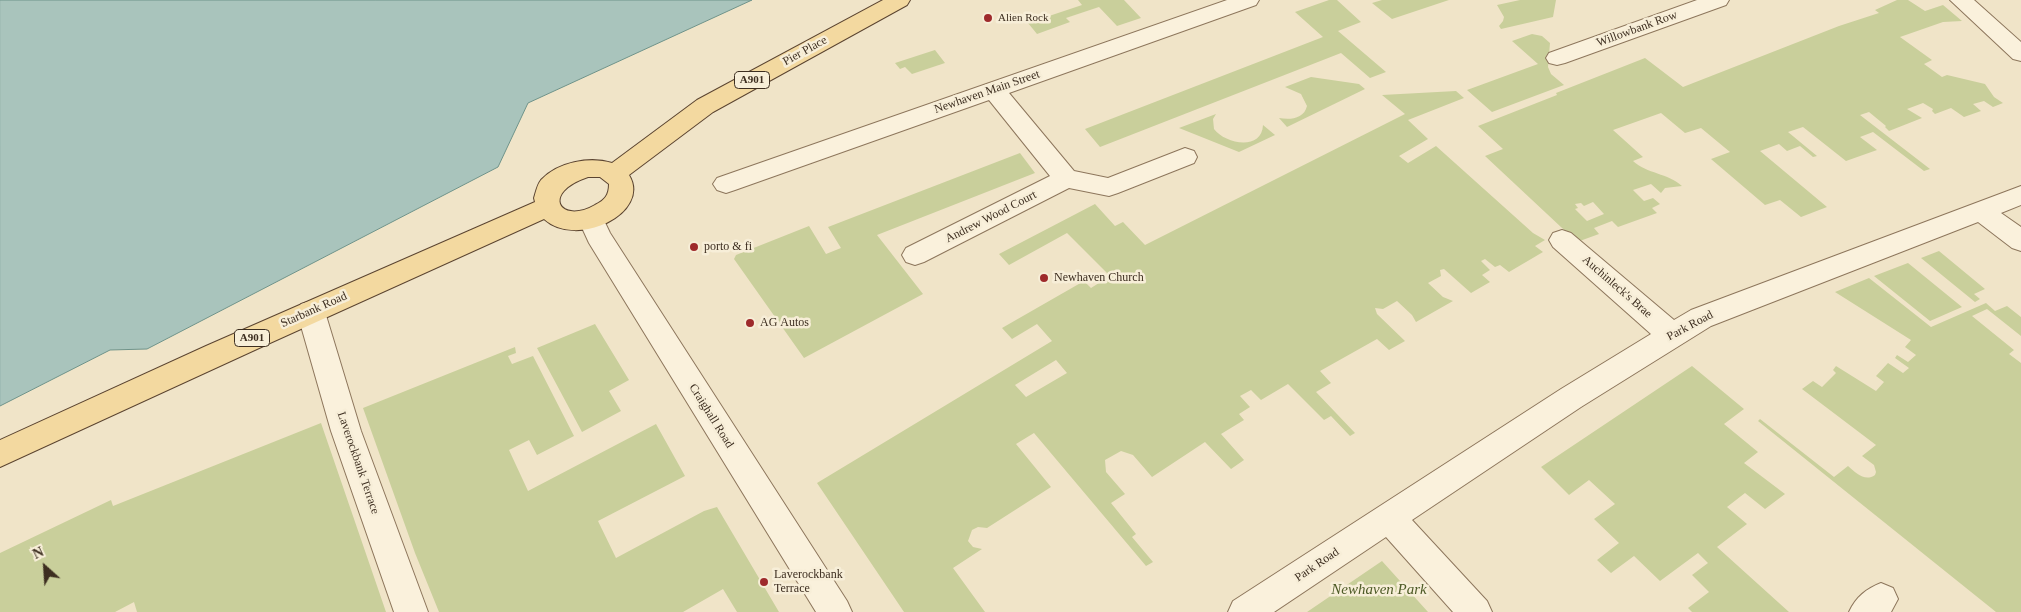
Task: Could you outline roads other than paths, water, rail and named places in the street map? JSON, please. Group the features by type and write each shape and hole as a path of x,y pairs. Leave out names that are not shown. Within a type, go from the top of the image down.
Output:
{"main road":[{"name":"Pier Place","path":"614,174 705,106 899,0"},
{"path":"593,167 605,169 614,174 621,182 620,198 605,212 591,219 564,220 554,215 547,207 546,198 549,189 557,180 568,173 593,167"},
{"name":"Starbank Road","path":"0,454 158,379 507,227 547,207"}],"street":[{"name":"Newhaven Main Street","path":"726,184 1248,0"},
{"name":"Willowbank Row","path":"1557,58 1718,0"},
{"path":"1961,0 2021,54"},
{"path":"993,89 1066,179 1110,188 1185,157"},
{"name":"Andrew Wood Court","path":"915,255 1066,179"},
{"name":"Park Road","path":"1245,612 1388,517 1672,334 1701,318 2021,195"},
{"path":"1981,211 2021,241"},
{"name":"Craighall Road","path":"591,219 603,244 835,612"},
{"name":"Auchinleck's Brae","path":"1562,240 1672,334"},
{"name":"Laverockbank Terrace","path":"311,312 351,447 411,612"},
{"path":"1388,517 1475,612"}],"water":[{"path":"0,0 752,0 528,103 498,167 147,349 110,350 0,406"}],"place":[{"name":"Alien Rock","path":"988,18"},
{"name":"porto & fi","path":"694,247"},
{"name":"Newhaven Church","path":"1044,278"},
{"name":"AG Autos","path":"750,323"},
{"name":"Laverockbank Terrace","path":"764,582"}],"park label":[{"name":"Newhaven Park","path":"1379,590"}]}
